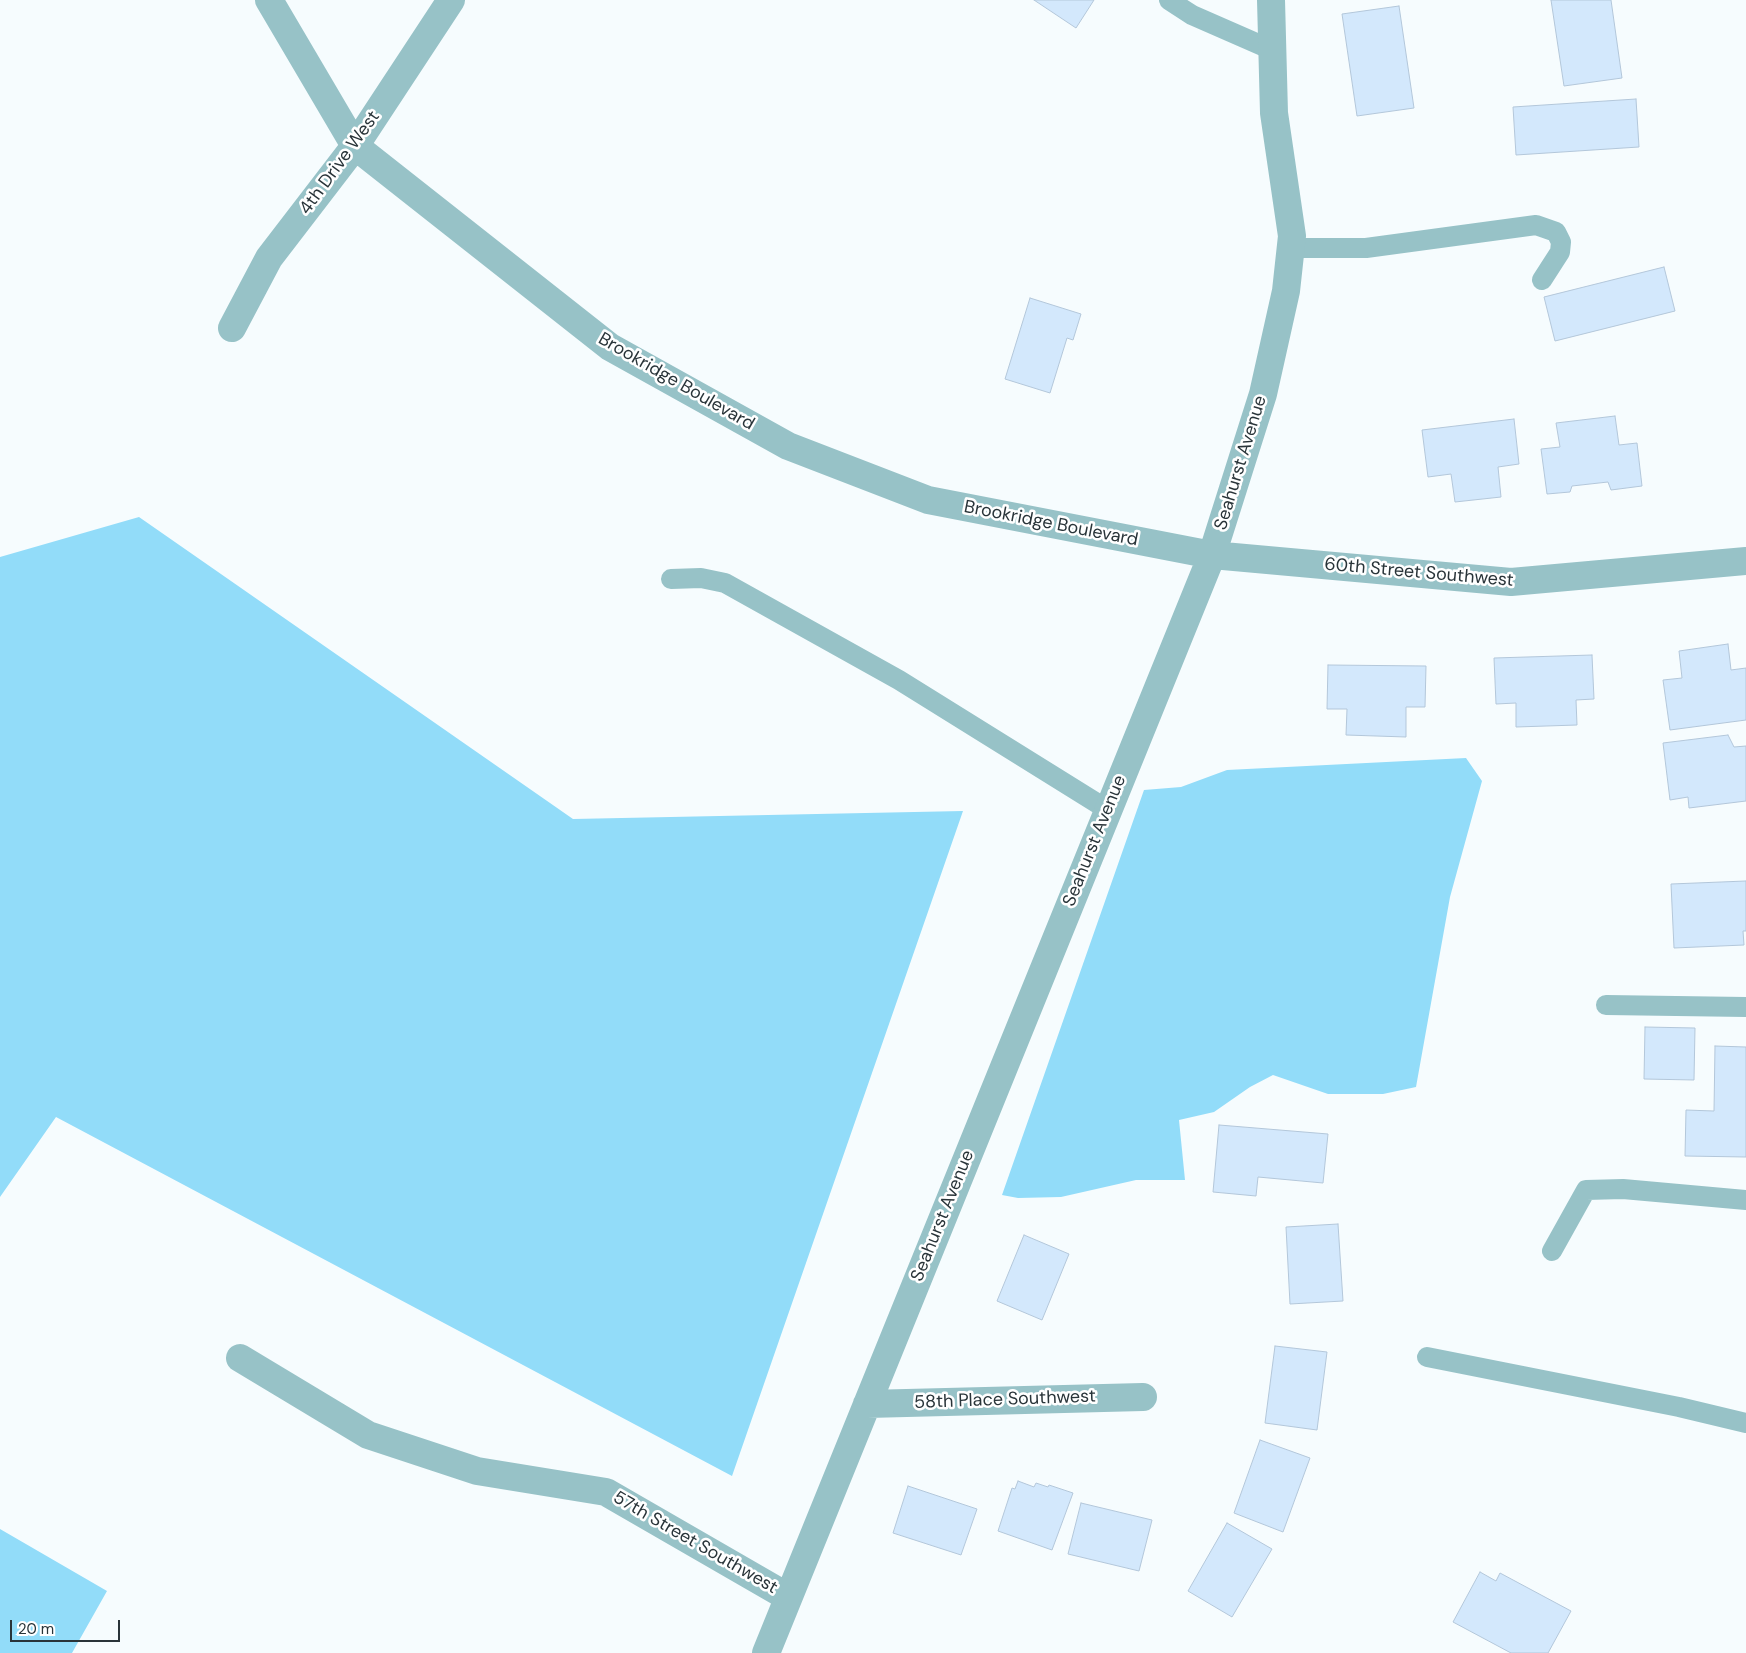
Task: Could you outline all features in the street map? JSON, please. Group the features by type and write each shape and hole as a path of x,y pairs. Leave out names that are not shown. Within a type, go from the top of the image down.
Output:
{"street":[{"name":"Brookridge Boulevard","path":"269,0 355,146 610,347 788,446 928,500 1212,555"},
{"name":"4th Drive West","path":"232,328 269,258 355,146 451,0"},
{"name":"Seahurst Avenue","path":"766,1653 1212,555 1263,394 1286,291 1292,236 1274,113 1271,0"},
{"name":"60th Street Southwest","path":"1212,555 1511,582 1746,560"},
{"name":"57th Street Southwest","path":"240,1358 368,1435 477,1471 606,1492 788,1597"},
{"name":"58th Place Southwest","path":"867,1404 1144,1396"}],"lane":[{"path":"1169,0 1192,15 1272,50"},
{"path":"1291,248 1366,248 1536,225 1556,232 1562,242 1560,252 1542,280"},
{"path":"671,579 701,578 725,583 900,680 1108,810"},
{"path":"1606,1005 1746,1007"},
{"path":"1552,1252 1586,1190 1623,1189 1746,1200"},
{"path":"1427,1357 1679,1407 1746,1423"}],"shaded area":[{"path":"139,517 573,819 963,811 732,1476 56,1117 0,1197 0,557"},
{"path":"1466,758 1482,781 1450,897 1416,1087 1383,1094 1328,1094 1273,1075 1250,1087 1214,1112 1179,1120 1185,1180 1136,1180 1061,1197 1018,1198 1002,1195 1144,790 1181,787 1227,770"},
{"path":"0,1529 107,1591 72,1653 0,1653"}],"building":[{"path":"1034,0 1094,0 1076,28"},
{"path":"1551,0 1611,0 1622,78 1564,86"},
{"path":"1399,6 1414,108 1357,116 1342,14"},
{"path":"1636,99 1639,147 1516,155 1513,107"},
{"path":"1664,267 1675,311 1555,341 1544,297"},
{"path":"1030,298 1081,314 1073,340 1067,338 1050,393 1005,379"},
{"path":"1615,416 1619,445 1637,443 1642,486 1611,490 1608,482 1572,486 1570,492 1547,494 1541,449 1560,447 1556,423"},
{"path":"1514,419 1519,464 1498,467 1501,497 1455,502 1451,474 1428,477 1422,430"},
{"path":"1728,644 1731,670 1746,668 1746,720 1670,730 1663,680 1682,678 1679,651"},
{"path":"1592,655 1594,699 1576,700 1577,725 1516,727 1516,703 1496,704 1494,658"},
{"path":"1328,665 1426,666 1425,707 1406,707 1406,737 1346,735 1347,709 1327,709"},
{"path":"1728,735 1734,747 1746,746 1746,801 1689,808 1688,797 1670,800 1663,743"},
{"path":"1746,881 1746,931 1743,931 1744,945 1674,948 1671,884"},
{"path":"1645,1027 1695,1028 1694,1080 1644,1079"},
{"path":"1715,1046 1746,1047 1746,1157 1685,1156 1686,1110 1714,1111"},
{"path":"1219,1125 1328,1134 1323,1183 1258,1177 1256,1196 1213,1192"},
{"path":"1338,1224 1343,1301 1290,1304 1286,1227"},
{"path":"1024,1235 1069,1254 1042,1320 997,1301"},
{"path":"1275,1346 1327,1352 1317,1430 1265,1423"},
{"path":"1260,1440 1310,1458 1283,1532 1234,1513"},
{"path":"1018,1481 1034,1487 1036,1483 1048,1487 1049,1485 1073,1493 1052,1550 998,1531 1012,1488 1015,1489"},
{"path":"908,1486 977,1509 961,1555 893,1533"},
{"path":"1081,1503 1152,1520 1139,1571 1068,1554"},
{"path":"1227,1523 1272,1549 1232,1617 1188,1591"},
{"path":"1480,1572 1496,1581 1500,1573 1571,1611 1548,1653 1511,1653 1453,1622"}]}
